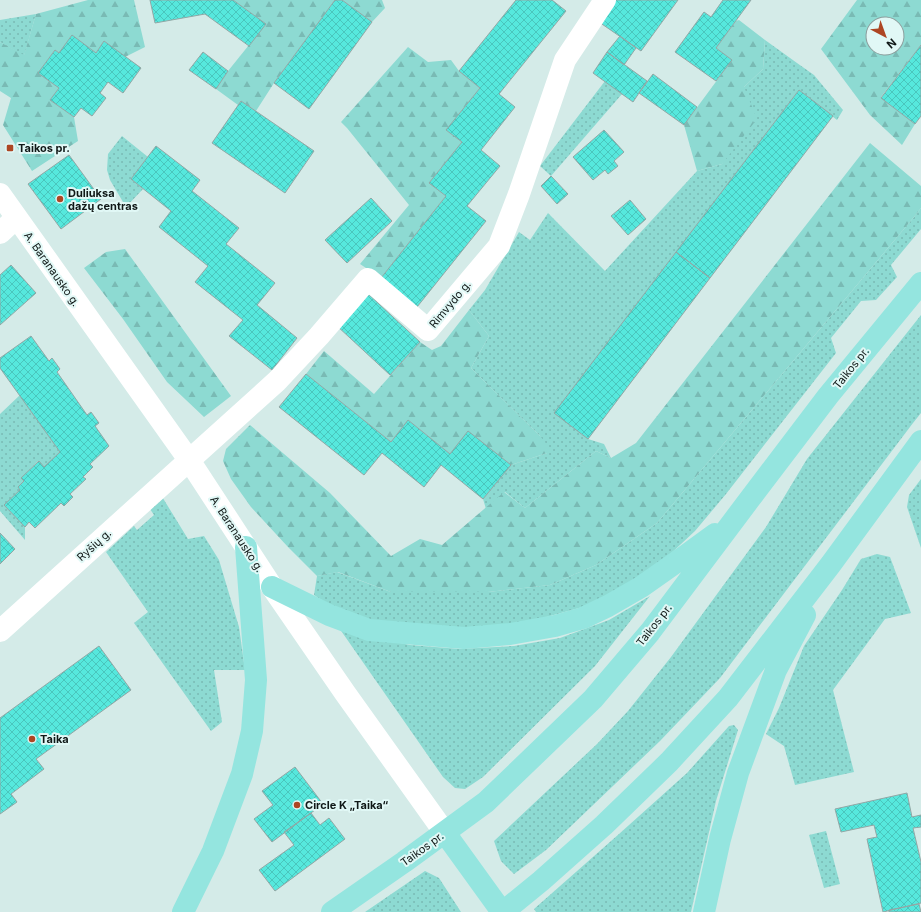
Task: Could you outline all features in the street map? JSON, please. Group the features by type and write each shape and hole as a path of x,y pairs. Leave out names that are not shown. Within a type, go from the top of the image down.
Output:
{"main road":[{"name":"Taikos pr.","path":"332,912 445,833 494,796 593,699 650,632 828,396 921,283"},
{"path":"503,912 541,881 604,825 669,762 728,698 831,564 921,442"},
{"path":"272,587 329,615 369,630 464,638 510,634 555,626 583,618 608,606 641,587 735,518"},
{"path":"183,912 213,851 242,774 252,731 256,680 246,547"},
{"path":"704,912 720,839 738,773 748,745 776,670 831,564"},
{"name":"A. Baranausko g.","path":"445,833 503,912"}],"street":[{"name":"Rimvydo g.","path":"188,460 277,381 319,336 368,279 428,330 499,246 519,194 565,60 605,0"},
{"name":"A. Baranausko g.","path":"0,194 188,460 272,587 445,833"},
{"path":"0,233 16,218"},
{"name":"Ryšių g.","path":"0,631 188,460"}],"green space":[{"path":"88,0 134,0 145,47 125,57 104,41 96,53 72,36 59,53 55,50 38,73 59,88 50,100 74,117 78,141 32,171 3,125 11,98 0,91 0,42 24,55 36,14"},
{"path":"233,0 335,0 274,83 256,111 241,101 238,105 216,89 228,71 266,24"},
{"path":"342,0 382,0 385,8 372,22"},
{"path":"857,0 921,0 921,45 881,97 915,124 902,145 870,115 821,49"},
{"path":"36,14 24,56 0,42 0,20"},
{"path":"739,20 765,40 763,69 744,87 757,119 722,164 697,171 684,125 732,60 716,48 736,21"},
{"path":"765,40 814,75 843,110 837,120 799,90 555,413 588,439 604,444 611,458 596,451 525,508 505,492 486,509 483,499 511,465 547,453 540,436 471,368 489,336 469,310 485,290 519,232 530,240 548,213 605,271 697,171 722,164 744,87 763,69"},
{"path":"408,47 428,62 451,60 459,71 480,88 446,130 462,142 429,183 446,196 381,278 360,264 409,205 341,122"},
{"path":"605,81 622,94 551,176 540,166"},
{"path":"122,136 148,157 131,179 143,189 126,207 110,180 107,170 108,154"},
{"path":"870,143 921,186 921,208 657,523 596,565 550,585 488,592 391,592 338,572 317,576 251,507 231,479 223,461 226,449 250,425 330,493 391,556 420,539 442,545 504,492 525,508 596,451 611,458 636,443"},
{"path":"921,208 921,229 891,265 897,277 876,300 861,301 831,338 836,353 726,494 695,531 666,558 601,602 503,629 390,627 338,611 314,595 317,576 337,572 391,592 488,592 550,585 596,565 657,523"},
{"path":"125,249 231,396 204,417 167,382 123,319 84,268 106,252"},
{"path":"469,310 489,336 471,368 540,436 548,446 547,453 511,465 450,454 408,420 391,442 306,374 324,351 374,394 420,342 432,350 441,346"},
{"path":"921,315 921,413 720,678 660,741 546,850 514,874 501,861 494,841 597,744 628,711 671,657 766,527 807,459"},
{"path":"20,395 60,452 44,467 38,461 22,478 24,481 18,487 20,490 4,505 25,527 25,540 0,511 0,414"},
{"path":"921,479 921,548 907,507 909,495"},
{"path":"161,495 188,539 204,536 219,560 239,627 245,670 214,670 222,722 211,731 134,623 148,612 106,552 134,526 137,530 154,515 148,506"},
{"path":"877,554 890,557 911,613 885,619 833,690 854,772 795,785 784,746 766,734 779,708 804,646 861,559"},
{"path":"650,596 595,666 483,777 465,789 455,788 443,777 337,625 355,634 410,645 460,649 514,646 560,638 609,620"},
{"path":"734,725 738,730 716,801 691,912 536,912 534,909 687,773 729,726"},
{"path":"826,831 840,884 824,888 809,835"},
{"path":"425,871 439,878 461,912 365,912"}],"building":[{"path":"150,0 233,0 266,24 249,46 205,14 155,23"},
{"path":"335,0 342,0 372,22 309,109 274,83"},
{"path":"516,0 552,0 566,11 499,94 515,107 481,150 500,166 467,206 486,221 417,307 381,278 446,196 429,183 462,142 446,130 480,88 459,71"},
{"path":"615,0 678,0 641,51 599,22"},
{"path":"723,0 751,0 716,48 732,60 716,81 675,52 704,12 711,17"},
{"path":"72,35 96,53 104,41 141,68 123,93 108,82 100,93 106,98 92,116 81,108 74,117 50,100 59,88 38,73 55,50 59,53"},
{"path":"620,36 636,48 624,65 607,52"},
{"path":"921,45 921,116 915,124 881,98"},
{"path":"203,52 228,71 216,89 189,70"},
{"path":"607,52 647,81 633,102 593,73"},
{"path":"653,74 697,107 684,125 639,93"},
{"path":"799,90 833,116 710,278 676,252"},
{"path":"241,101 314,151 285,193 212,143"},
{"path":"604,130 624,152 614,161 618,166 608,174 605,170 593,180 573,157"},
{"path":"156,146 200,180 192,191 239,228 226,244 275,283 257,305 297,338 272,370 229,336 243,320 195,282 208,266 159,227 171,211 131,179"},
{"path":"69,155 101,199 61,229 28,184"},
{"path":"551,176 568,194 557,204 541,186"},
{"path":"371,198 392,221 347,263 325,240"},
{"path":"630,200 646,219 628,235 611,216"},
{"path":"676,252 710,278 588,439 554,413"},
{"path":"11,265 36,293 0,325 0,275"},
{"path":"366,292 420,342 390,375 336,325"},
{"path":"31,336 49,361 52,358 60,369 57,372 87,415 91,412 99,423 95,426 109,446 90,464 93,467 83,477 86,479 70,494 73,497 64,506 61,503 35,528 29,522 25,527 4,505 20,490 18,487 24,481 21,478 39,461 44,467 60,452 0,368 0,358"},
{"path":"306,374 391,442 408,420 450,454 468,431 511,465 483,499 441,465 424,487 382,453 364,475 279,407"},
{"path":"0,533 15,549 0,564"},
{"name":"Taika","path":"99,646 131,690 36,759 44,769 11,794 17,802 0,814 0,718"},
{"name":"Circle K „Taika“","path":"295,767 323,804 272,842 254,819 273,805 262,791"},
{"path":"907,793 912,817 921,815 921,827 913,828 921,862 921,903 883,912 867,839 877,837 874,825 841,832 835,809"},
{"path":"311,813 320,825 329,818 345,839 275,891 259,870 294,845 284,832"},
{"path":"919,904 921,912 889,912 889,910"}],"place":[{"name":"Taikos pr.","path":"10,148"},
{"name":"Duliuksa dažų centras","path":"60,199"},
{"name":"Taika","path":"32,739"},
{"name":"Circle K „Taika“","path":"297,805"}]}
